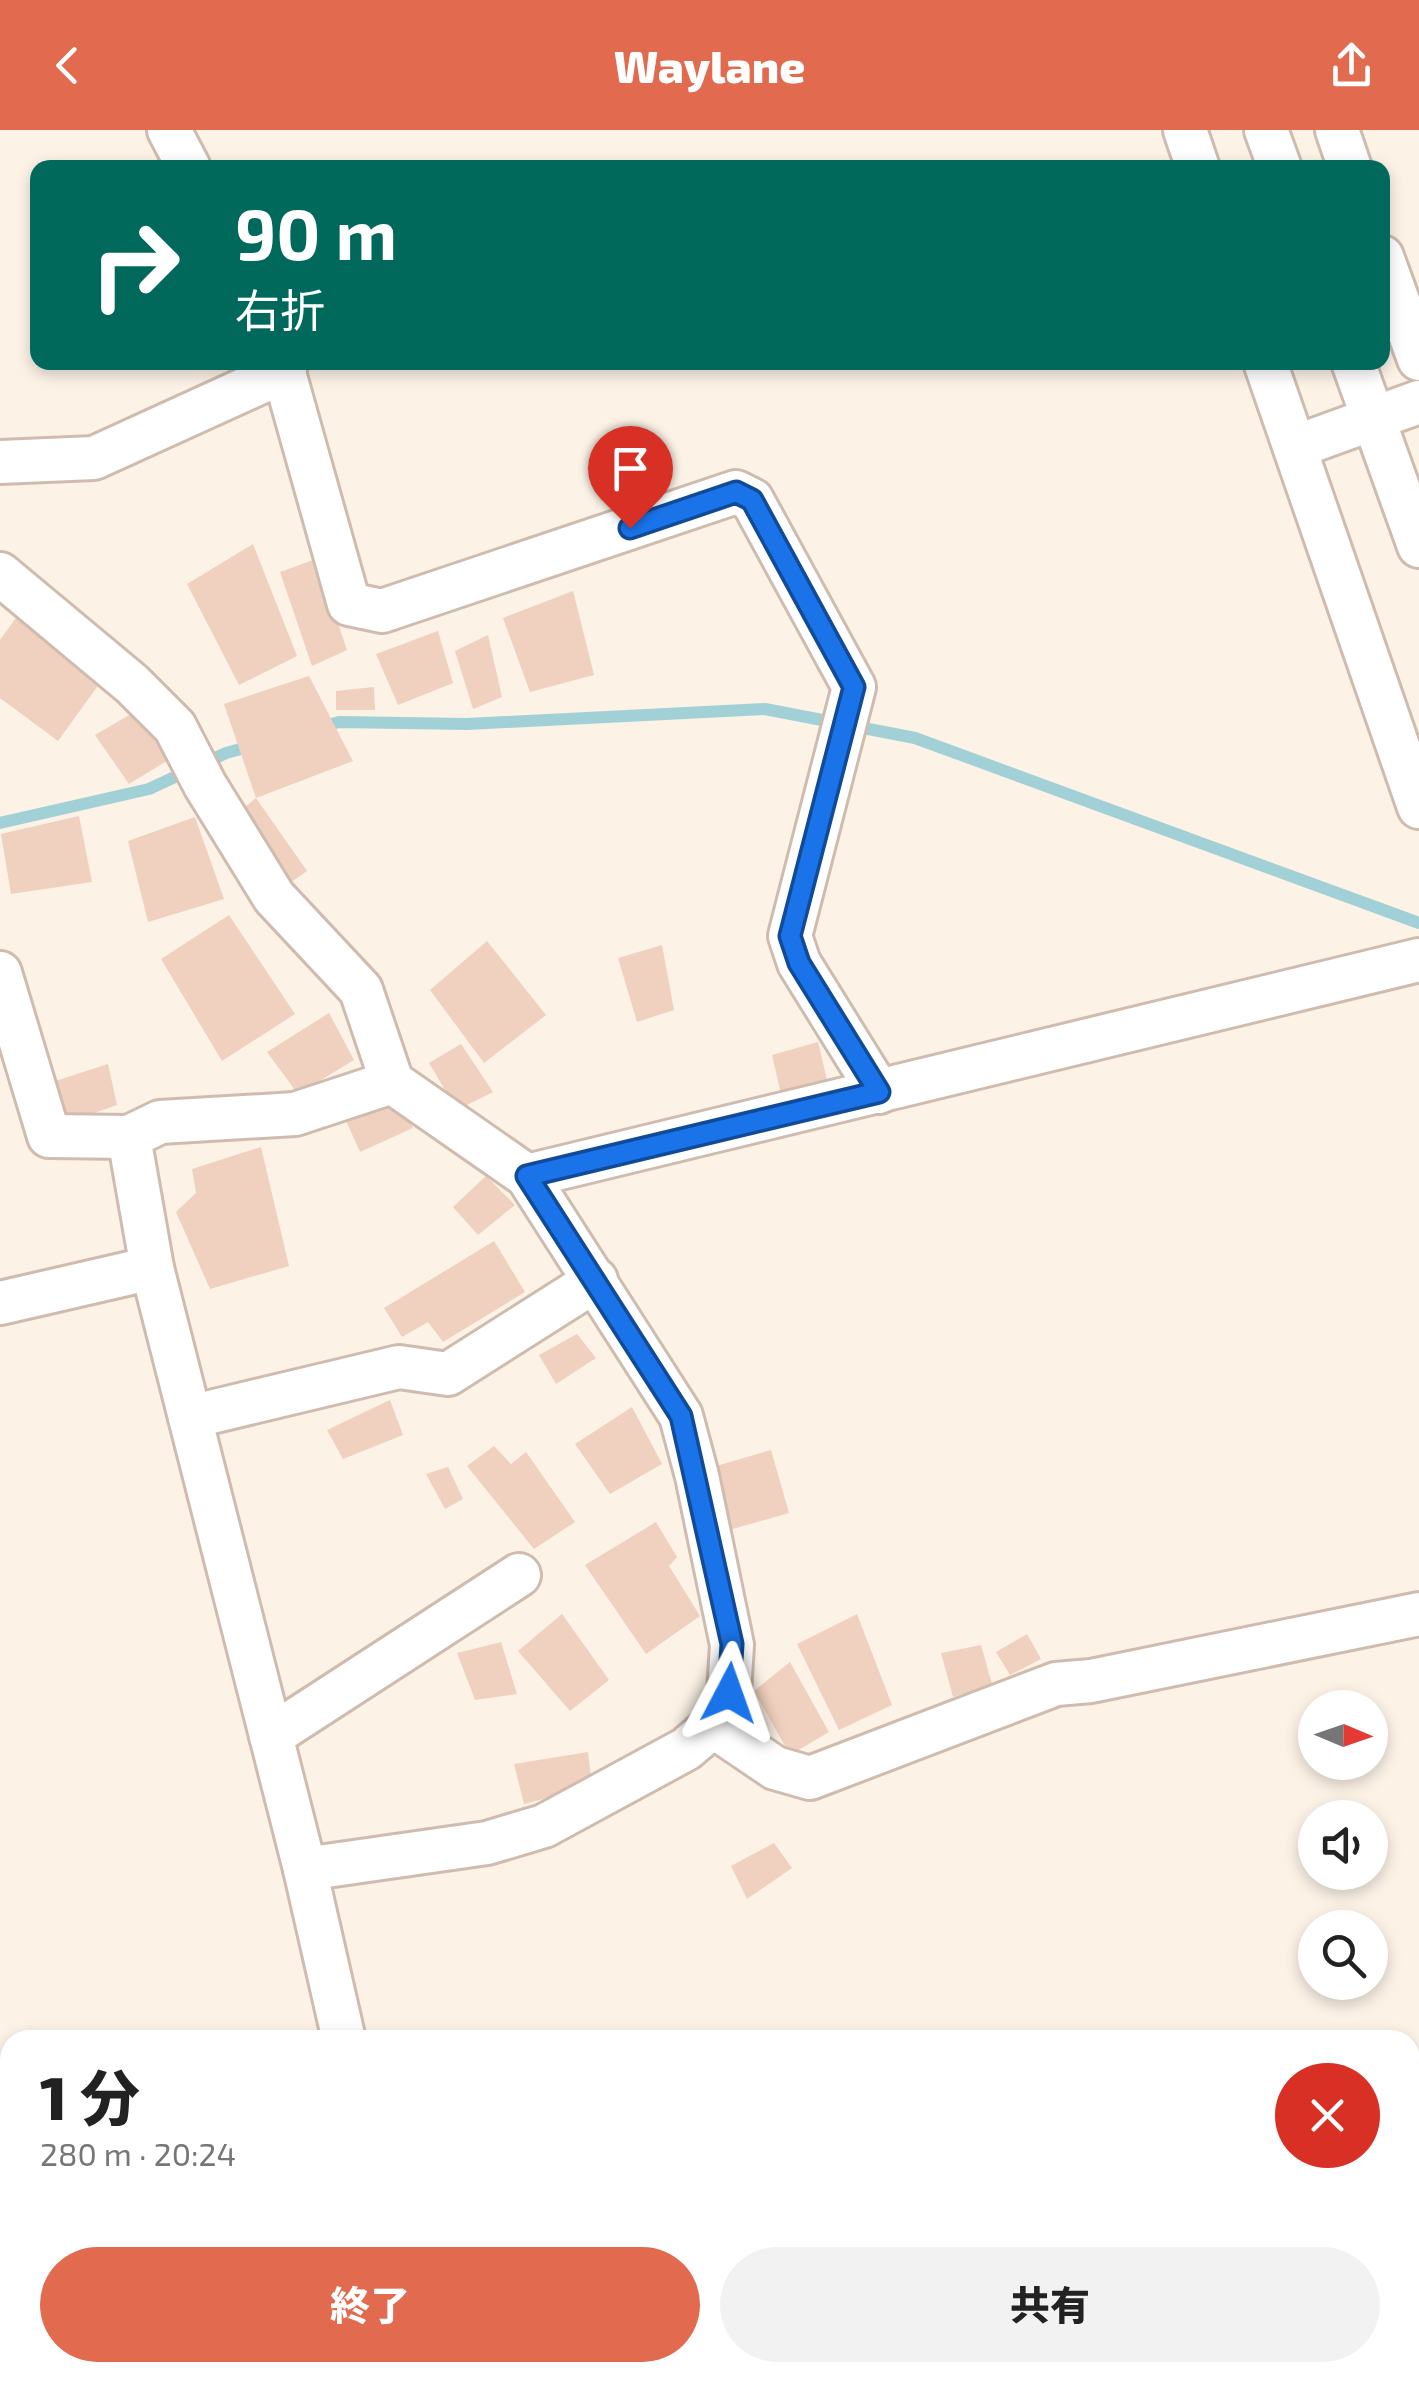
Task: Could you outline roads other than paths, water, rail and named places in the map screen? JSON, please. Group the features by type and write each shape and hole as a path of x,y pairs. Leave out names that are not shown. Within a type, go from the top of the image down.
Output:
{"street":[{"path":"168,130 185,160"},
{"path":"1185,130 1195,160"},
{"path":"1266,130 1277,160"},
{"path":"1337,130 1347,160"},
{"path":"1390,279 1419,359"},
{"path":"0,462 94,458 277,370"},
{"path":"284,370 350,604 382,611 736,492 752,500 854,687 790,936 799,963 879,1092"},
{"path":"1269,370 1419,807"},
{"path":"1355,370 1419,546"},
{"path":"1295,447 1419,402"},
{"path":"0,574 132,684 176,727 205,785 274,897 361,990 392,1082 527,1176 681,1416 732,1644 729,1693 714,1726 686,1748 544,1826 487,1843 305,1869"},
{"path":"527,1176 1419,960"},
{"path":"0,973 48,1136 129,1137 160,1122 296,1114 392,1082"},
{"path":"129,1137 152,1268 305,1869 342,2030"},
{"path":"0,1303 152,1268"},
{"path":"190,1417 399,1367 448,1374 596,1280"},
{"path":"271,1736 520,1575"},
{"path":"714,1726 775,1768 810,1778 1056,1684 1091,1681 1419,1614"}],"waterway":[{"path":"317,728 339,722 467,724 765,709 915,738 1419,923"},
{"path":"0,823 149,789 226,753 255,745"}]}
